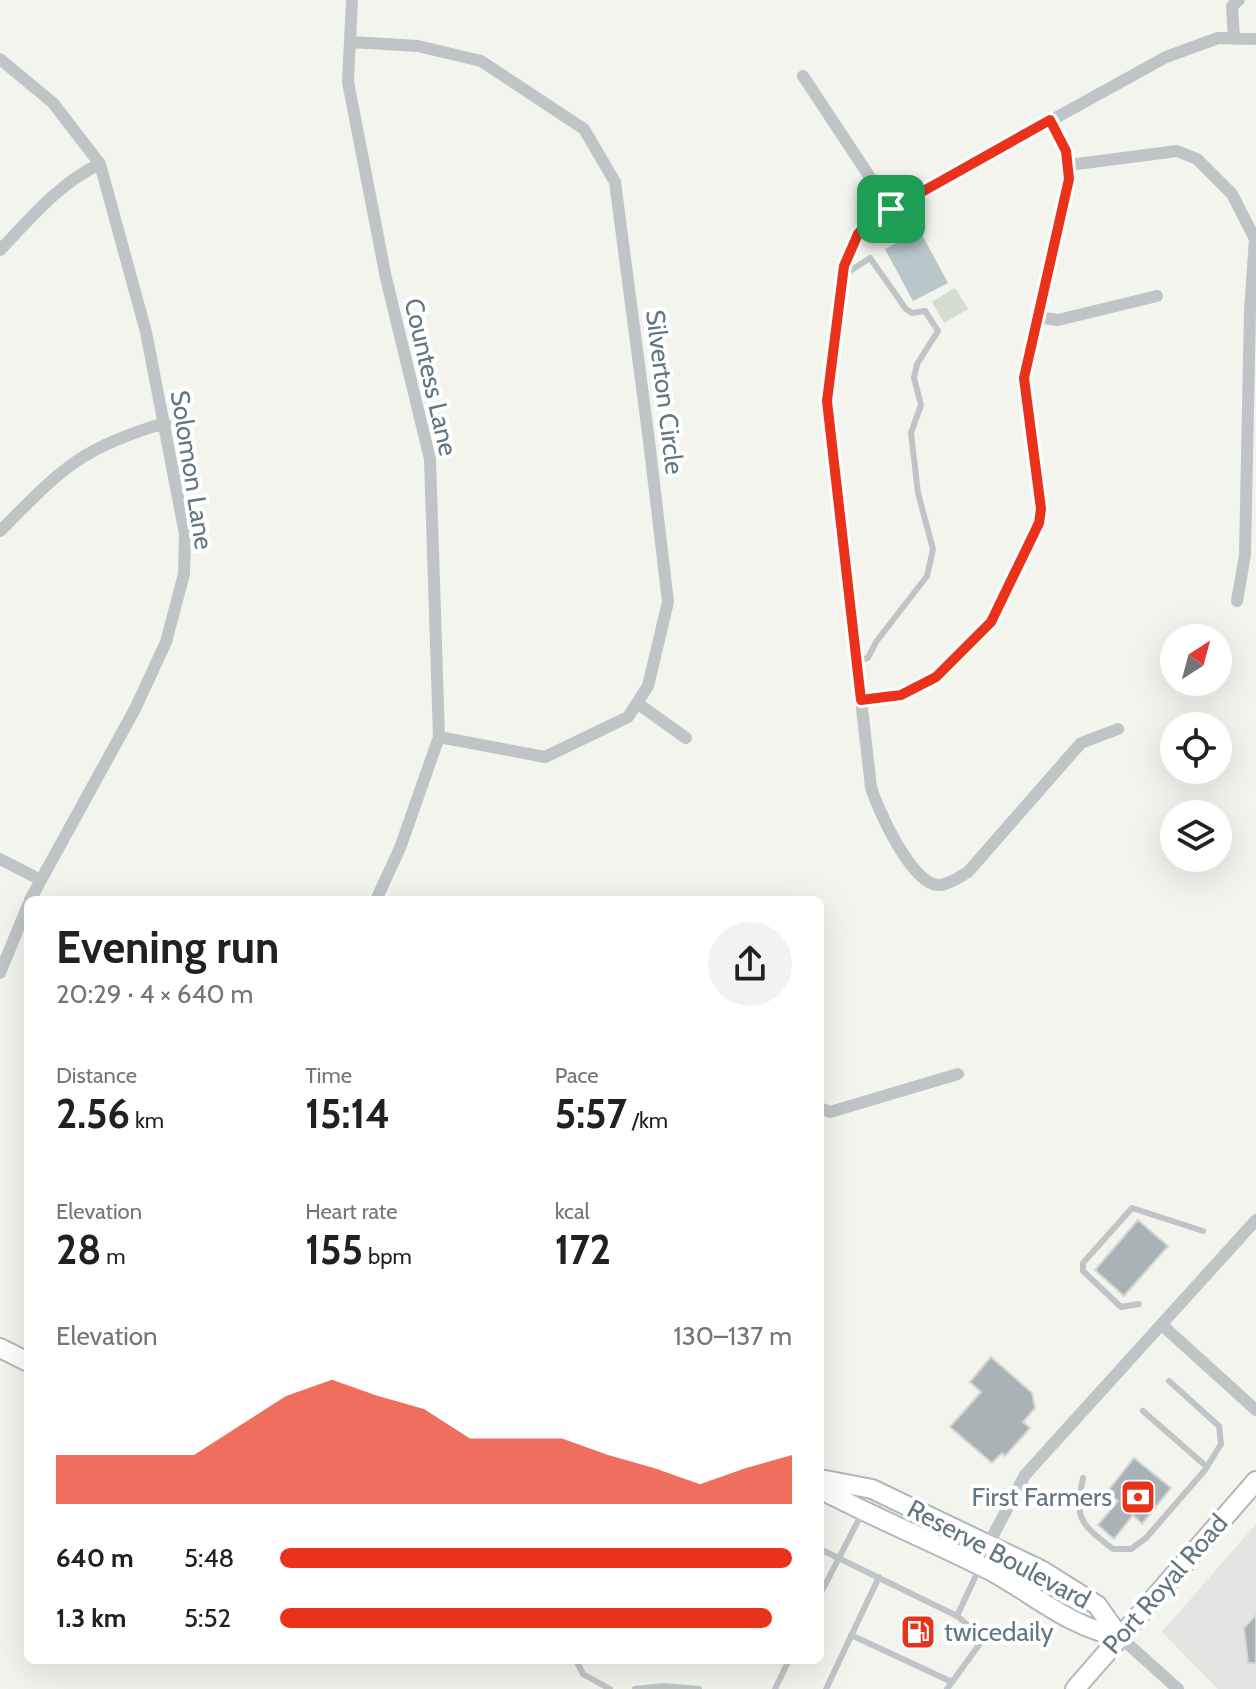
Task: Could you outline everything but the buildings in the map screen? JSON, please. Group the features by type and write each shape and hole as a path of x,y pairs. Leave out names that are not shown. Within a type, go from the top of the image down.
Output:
{"street":[{"name":"Countess Lane","path":"352,0 348,82 386,278 430,459 439,737 400,848 378,896"},
{"path":"1233,2 1234,39"},
{"path":"1118,729 1081,743 968,872 937,885 919,878 878,810 871,787 827,401 843,277 858,234 870,221 1166,57 1218,38 1256,39"},
{"name":"Silverton Circle","path":"351,42 418,46 481,61 584,129 615,182 668,602 648,686 628,717 545,757 439,737"},
{"name":"Solomon Lane","path":"0,59 53,103 100,164 125,248 165,423 185,534 184,574 166,642 135,709 32,896"},
{"path":"803,76 891,209"},
{"path":"861,700 901,695 936,677 991,622 1039,523 1041,509 1024,389 1069,165 1050,120"},
{"path":"1069,165 1177,151 1197,159 1232,194 1255,239 1245,555 1237,601"},
{"path":"0,250 46,201 78,174 100,164"},
{"path":"1037,317 1058,320 1157,296"},
{"path":"0,531 69,463 122,435 165,423"},
{"path":"1245,555 1256,544"},
{"path":"637,703 686,738"},
{"path":"0,859 39,879"},
{"name":"Solomon Lane","path":"0,973 24,914"},
{"path":"824,1110 830,1112 958,1074"},
{"path":"981,1566 989,1543 1025,1475 1256,1220"},
{"path":"1162,1325 1256,1410"},
{"path":"0,1348 24,1360"},
{"name":"Reserve Boulevard","path":"824,1480 872,1489 989,1543 1097,1605 1119,1636"},
{"name":"Port Royal Road","path":"1075,1689 1256,1481"},
{"name":"Reserve Boulevard","path":"824,1491 981,1566 1034,1594 1082,1625 1119,1636"},
{"path":"1119,1636 1178,1689"}],"lane":[{"path":"843,277 870,258 906,309 912,313 925,311 938,331 917,364 914,378 921,405 911,433 918,493 933,549 927,576 876,642 868,658 857,661"},
{"path":"1139,1304 1121,1307 1083,1271 1083,1263 1132,1208 1203,1231"},
{"path":"1083,1478 1077,1504 1082,1525 1113,1549 1131,1549 1146,1538 1206,1468 1221,1444 1219,1426 1169,1381"},
{"path":"1143,1411 1206,1468"},
{"path":"824,1587 863,1512"},
{"path":"824,1551 957,1616 984,1638 950,1686 851,1635"},
{"path":"957,1616 981,1566"},
{"path":"826,1689 879,1577"},
{"path":"578,1664 583,1674 610,1689"},
{"path":"775,1689 787,1664"},
{"path":"635,1689 664,1686 699,1689"}],"shaded area":[{"path":"920,231 948,283 913,301 885,249"},
{"path":"955,288 968,309 944,323 932,302"},
{"path":"1256,1524 1256,1689 1218,1689 1162,1632"}],"place":[{"name":"First Farmers","path":"1138,1497"},
{"name":"twicedaily","path":"918,1632"}],"route":[{"path":"1050,120 1066,151 1069,179 1024,378 1041,509 1039,523 991,622 936,677 901,695 861,700 827,401 844,266 858,234 870,221 891,209 1050,120"}]}
